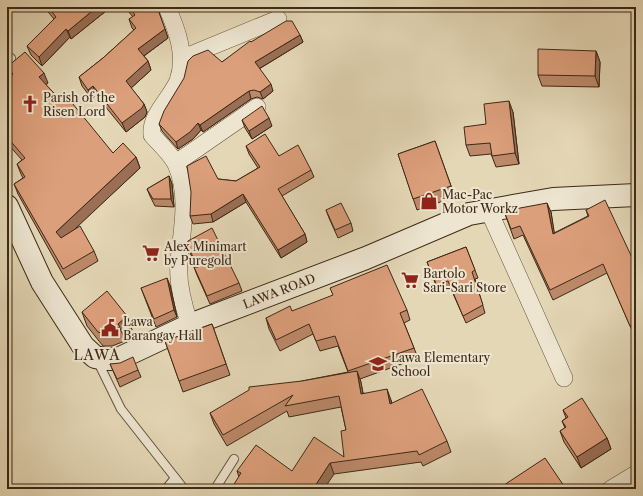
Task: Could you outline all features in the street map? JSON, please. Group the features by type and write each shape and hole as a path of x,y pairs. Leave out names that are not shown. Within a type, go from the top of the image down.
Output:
{"street":[{"path":"167,7 174,23 183,58 178,81 159,112 152,130 152,136 176,163 184,191 183,234 179,263 180,290 190,325"},
{"path":"183,58 278,19"},
{"path":"176,163 256,107"},
{"name":"LAWA ROAD","path":"96,357 118,359 190,325 366,258 469,214 553,199 636,195"},
{"path":"8,211 42,282 83,346 96,357"},
{"path":"489,211 564,378"},
{"path":"611,489 636,474"}],"lane":[{"path":"96,357 121,409 184,489"},
{"path":"215,489 234,459"},
{"path":"166,489 175,478"}],"building":[{"path":"48,7 97,7 68,31 66,29 39,57 27,46 56,17"},
{"path":"129,7 157,7 165,29 138,49 148,61 126,81 144,104 142,108 122,123 93,86 88,90 79,77 103,58 136,28 129,19 135,15"},
{"path":"286,21 292,21 300,35 255,62 271,84 260,92 254,90 249,91 200,125 198,123 190,132 176,142 159,124 164,111 184,78 188,61 193,56 208,50 222,62 250,41 251,42"},
{"path":"538,49 596,51 595,76 538,75"},
{"path":"25,52 44,73 39,77 63,103 68,98 113,153 123,143 136,157 56,232 61,238 80,226 94,251 63,269 14,184 25,177 17,164 25,158 7,137 7,80 13,74 7,67"},
{"path":"509,101 515,153 492,156 490,143 466,145 464,127 486,124 484,104"},
{"path":"262,106 269,118 249,131 242,120"},
{"path":"265,134 279,156 298,145 311,170 278,189 305,234 278,250 243,194 211,214 190,216 191,192 187,166 206,156 218,179 236,181 260,167 246,146"},
{"path":"435,141 451,186 413,199 398,154"},
{"path":"169,176 171,199 153,199 147,189"},
{"path":"605,200 636,266 636,324 630,326 603,264 550,290 520,226 511,229 504,211 547,203 553,234 589,216 586,210"},
{"path":"341,203 351,223 335,230 326,210"},
{"path":"212,228 239,283 207,296 194,267 198,267 187,245 188,241"},
{"path":"466,247 475,270 472,272 483,305 463,316 448,281 437,286 427,262"},
{"path":"387,265 407,310 400,313 414,348 348,371 335,336 316,341 309,324 276,340 266,318 290,306 292,311 333,295 330,288"},
{"path":"167,278 174,310 154,319 141,288"},
{"path":"107,291 127,316 118,324 120,327 107,333 101,333 98,332 82,312"},
{"path":"212,324 226,364 179,381 165,341"},
{"path":"133,357 138,370 117,379 110,364 120,363"},
{"path":"357,371 361,394 387,389 390,404 422,389 447,441 419,455 417,451 330,463 313,489 231,489 241,473 237,471 256,445 292,471 314,437 344,457 341,431 346,430 339,396 285,406 293,395 223,435 210,413 249,390 249,387 302,381"},
{"path":"582,398 607,438 577,457 560,431 566,427 562,421 568,417 563,410"},
{"path":"545,458 566,489 498,489"}],"place":[{"name":"Parish of the Risen Lord","path":"30,104"},
{"name":"Mac-Pac Motor Workz","path":"429,201"},
{"name":"Alex Minimart by Puregold","path":"151,253"},
{"name":"Bartolo Sari-Sari Store","path":"410,280"},
{"name":"Lawa Barangay Hall","path":"110,328"},
{"name":"Lawa Elementary School","path":"378,364"}],"district":[{"name":"LAWA","path":"97,355"}]}
